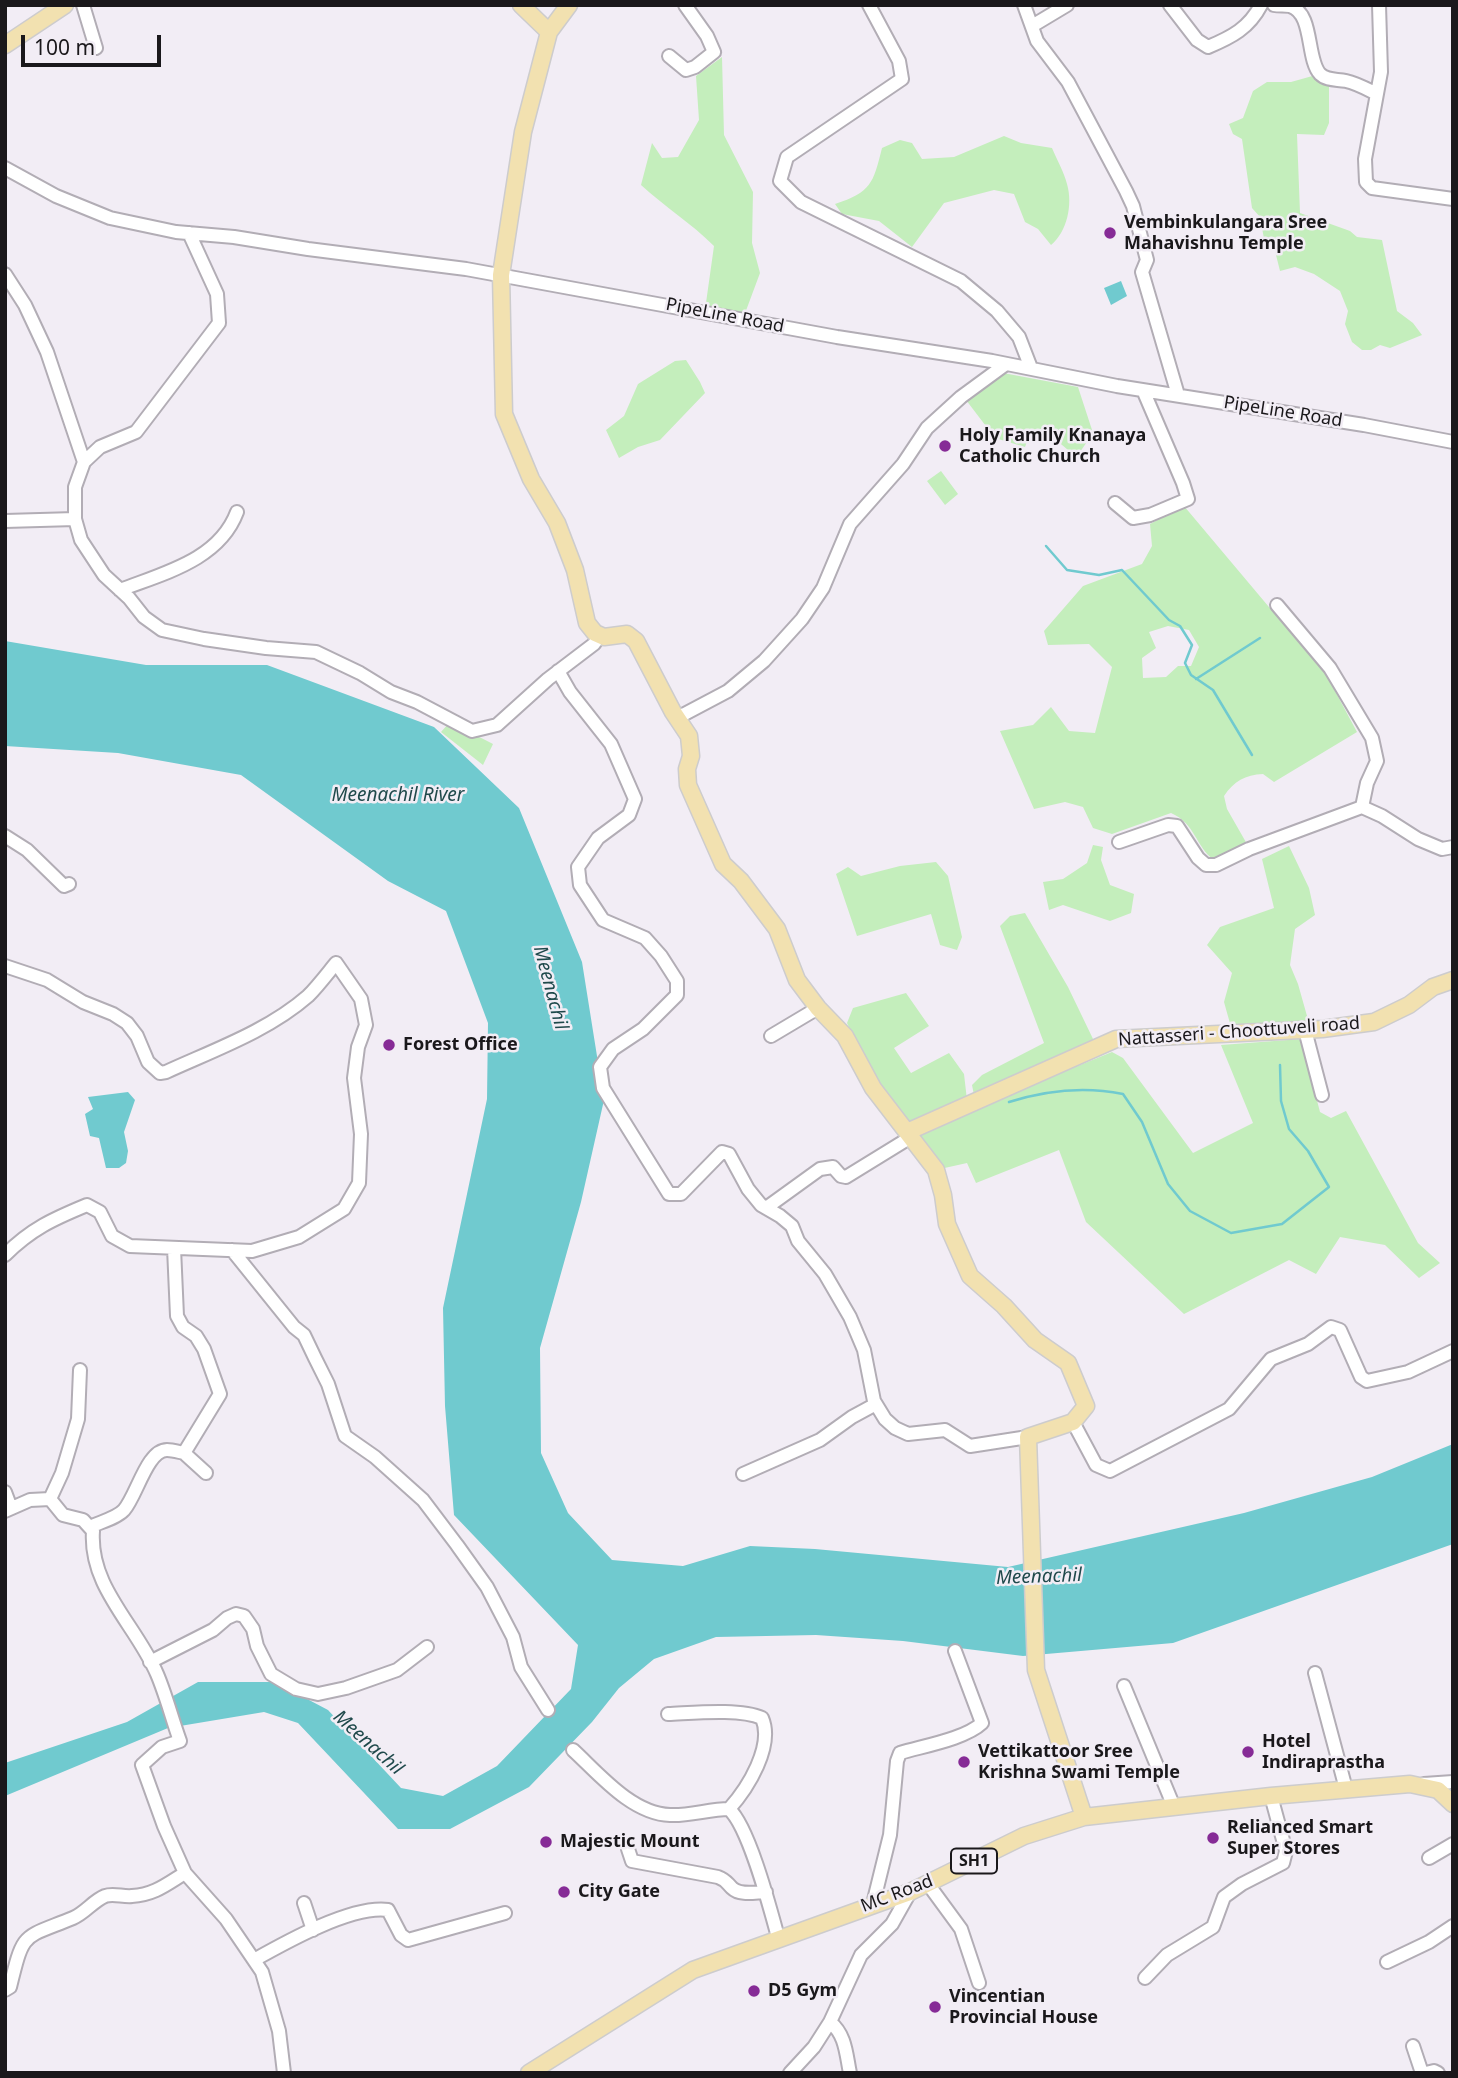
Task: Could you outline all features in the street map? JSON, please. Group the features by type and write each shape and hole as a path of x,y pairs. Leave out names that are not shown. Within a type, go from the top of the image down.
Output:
{"main road":[{"path":"5,45 65,5"},
{"path":"521,5 550,32"},
{"path":"569,5 550,32 523,132 500,275 504,414 531,480 557,523 575,570 587,623 604,637 627,634 636,641 689,736 691,756 687,769 688,785 723,864 741,881 777,929 797,980 845,1037 873,1088 936,1170 947,1224 970,1276 1004,1306 1035,1340 1069,1363 1086,1406 1073,1422 1028,1437 1036,1670 1084,1817"},
{"name":"Nattasseri - Choottuveli road","path":"909,1135 1116,1039 1305,1030 1374,1022 1409,1006 1433,987 1453,980"},
{"name":"MC Road","path":"529,2073 693,1970 778,1937 910,1892 1024,1836 1084,1817 1410,1784 1438,1790 1453,1804"}],"street":[{"path":"83,5 96,48"},
{"path":"669,56 686,70 695,67 714,52 707,36 685,5"},
{"path":"869,5 899,61 902,79 788,157 780,181 801,202 961,281 997,311 1019,337 1031,368"},
{"path":"1024,5 1037,41 1068,82 1133,206 1147,260 1142,272 1178,395"},
{"path":"1032,26 1067,5"},
{"path":"1171,5 1196,40 1208,47 1234,36 1254,19 1261,5"},
{"path":"1274,5 1289,6 1297,10 1303,20 1314,64 1319,73 1326,79 1348,81 1377,94"},
{"path":"1379,5 1381,72 1366,159 1366,182 1372,188 1453,199"},
{"name":"PipeLine Road","path":"5,168 56,196 110,218 190,233 500,275 837,337 1006,363 1143,390 1453,442"},
{"path":"190,233 217,294 219,323 136,432 100,447 84,462 75,486 75,519 81,540 104,575 144,617 162,630 204,639 316,652 471,732 497,725 558,671 594,644 600,635"},
{"path":"5,274 25,305 47,352 84,462"},
{"path":"677,718 728,691 764,660 802,619 823,587 850,524 903,464 927,428 961,397 1006,363"},
{"path":"1115,503 1133,518 1150,515 1188,499 1184,483 1143,390"},
{"path":"120,590 181,566 209,551 232,526 237,512"},
{"path":"5,521 75,519"},
{"path":"1277,605 1330,668 1372,738 1377,761 1367,783 1362,807"},
{"path":"558,671 570,692 611,744 635,799 629,815 598,838 578,867 580,886 603,920 645,939 661,956 677,981 677,995 643,1029 613,1049 600,1066 603,1088 669,1194 681,1194 722,1152 729,1154 748,1189 766,1209 792,1226 798,1241 825,1274 850,1317 864,1350 876,1404 885,1419 895,1428 908,1434 945,1430 970,1446 1028,1437"},
{"path":"1119,842 1168,825 1177,826 1198,858 1206,865 1216,865 1249,849 1362,807 1382,816 1418,839 1442,849 1453,846"},
{"path":"5,836 26,850 58,882 64,886 69,884"},
{"path":"5,967 47,980 83,1002 127,1023 138,1037 148,1062 160,1073 220,1048 271,1022 310,993 336,963 360,999 366,1025 358,1047 354,1078 361,1134 359,1183 344,1209 299,1237 252,1251 130,1246 112,1236 100,1212 87,1205 47,1221 23,1237 5,1255"},
{"path":"771,1036 818,1008"},
{"path":"1305,1030 1322,1095"},
{"path":"766,1209 820,1169 833,1167 841,1176 846,1177 909,1135"},
{"path":"174,1248 177,1316 183,1328 196,1336 204,1349 220,1394 184,1453"},
{"path":"232,1250 294,1327 304,1335 328,1384 345,1436 375,1457 423,1500 487,1587 513,1637 521,1667 548,1710"},
{"path":"1073,1422 1096,1465 1110,1471 1229,1409 1271,1359 1308,1343 1331,1327 1340,1330 1361,1377 1367,1381 1408,1372 1453,1351"},
{"path":"50,1499 62,1473 78,1419 80,1370"},
{"path":"743,1475 820,1440 842,1423 876,1404"},
{"path":"90,1527 121,1513 134,1497 155,1454 166,1450 184,1453 206,1473"},
{"path":"5,1492 8,1509 30,1500 50,1499"},
{"path":"50,1499 63,1515 83,1520 93,1531 92,1548 104,1585 150,1662 160,1684 180,1741 162,1746 142,1765 164,1826 185,1872 226,1919 262,1972 279,2031 284,2073"},
{"path":"150,1662 213,1630 236,1614 244,1616 253,1629 257,1646 271,1674 296,1689 318,1694 346,1688 397,1670 427,1647"},
{"path":"873,1904 890,1835 900,1753 961,1735 982,1723 955,1651"},
{"path":"1315,1673 1346,1789"},
{"path":"1124,1686 1174,1807"},
{"path":"573,1750 607,1782 630,1800 652,1812 669,1815 729,1809 742,1794 766,1745 766,1728 762,1718 723,1713 668,1714"},
{"path":"1410,1784 1453,1782"},
{"path":"1145,1978 1167,1955 1213,1927 1224,1897 1242,1884 1283,1863 1286,1851 1271,1796"},
{"path":"729,1809 746,1837 766,1892 778,1937"},
{"path":"1429,1858 1453,1844"},
{"path":"628,1849 632,1861 718,1877 741,1892 766,1892"},
{"path":"5,1990 10,1987 22,1944 31,1934 76,1917 93,1902 107,1895 146,1895 165,1887 185,1872"},
{"path":"928,1884 961,1929 979,1983"},
{"path":"790,2073 814,2048 830,2022 861,1955 892,1924 910,1892"},
{"path":"304,1903 313,1930"},
{"path":"254,1960 313,1930 350,1916 381,1910 388,1910 401,1935 408,1940 505,1913"},
{"path":"1387,1962 1429,1942 1453,1926"},
{"path":"830,2022 838,2028 843,2038 850,2073"},
{"path":"1413,2046 1424,2073 1438,2073"}],"green space":[{"path":"722,57 724,135 753,192 752,243 760,273 744,316 705,310 714,246 641,185 652,143 662,158 678,157 699,120 696,76"},
{"path":"1316,75 1329,85 1329,123 1324,135 1297,134 1300,213 1350,231 1357,237 1382,240 1397,311 1413,323 1422,335 1390,348 1380,345 1371,350 1362,350 1352,342 1345,324 1348,311 1340,291 1314,274 1295,267 1280,271 1275,251 1265,244 1260,217 1252,208 1242,139 1233,134 1229,124 1243,118 1253,91 1267,82 1291,82"},
{"path":"1004,136 1021,143 1052,148 1066,180 1069,192 1067,218 1057,240 1051,245 1038,229 1025,222 1014,194 994,190 944,203 912,247 879,221 842,214 835,204 856,195 869,185 882,148 900,140 912,143 922,159 954,157"},
{"path":"686,360 705,393 660,440 638,447 619,458 606,430 624,416 638,384 675,361"},
{"path":"1003,373 1078,387 1093,433 1080,452 1068,450 1042,428 1028,439 1025,447 995,438 966,400"},
{"path":"941,471 958,494 945,505 927,481"},
{"path":"1184,506 1327,676 1357,732 1274,782 1263,774 1245,777 1232,786 1224,796 1227,809 1247,844 1214,860 1186,823 1171,813 1112,834 1093,828 1083,807 1065,802 1034,809 1000,731 1033,725 1051,707 1069,731 1095,733 1112,667 1089,644 1048,645 1044,631 1083,586 1142,564 1152,546 1150,524","holes":["1168,626 1189,630 1199,647 1191,666 1178,666 1166,677 1143,678 1142,658 1156,648 1149,632"]},
{"path":"449,723 493,744 483,765 441,732"},
{"path":"1093,845 1103,847 1101,860 1110,885 1134,894 1131,913 1110,921 1063,905 1049,910 1043,882 1063,879 1087,863"},
{"path":"1289,846 1309,888 1315,915 1295,929 1290,965 1309,1023 1231,1027 1224,1002 1232,973 1207,945 1220,927 1274,908 1262,859"},
{"path":"936,862 948,876 962,937 957,950 940,945 931,914 857,936 836,874 848,867 861,876 900,866"},
{"path":"1025,913 1068,987 1094,1041 974,1095 972,1085 982,1075 1044,1043 1000,926 1010,916"},
{"path":"906,993 929,1026 894,1048 911,1073 949,1053 964,1074 967,1100 907,1123 867,1066 847,1023 853,1008"},
{"path":"1301,1039 1320,1112 1331,1118 1346,1111 1418,1243 1440,1263 1419,1278 1385,1245 1340,1237 1316,1274 1289,1260 1184,1314 1086,1222 1059,1150 976,1183 967,1163 940,1169 916,1132 1112,1052 1123,1058 1193,1153 1253,1123 1221,1045"}],"water":[{"path":"1121,281 1127,296 1111,305 1104,288"},
{"name":"Meenachil River","path":"5,641 146,665 267,665 434,727 519,808 582,962 604,1100 581,1202 540,1348 541,1453 568,1513 612,1560 683,1566 750,1546 815,1549 1008,1567 1244,1513 1372,1477 1453,1444 1453,1544 1173,1643 1023,1656 903,1641 816,1635 716,1637 654,1659 619,1688 592,1722 529,1787 450,1829 398,1829 298,1723 264,1712 168,1728 5,1796 5,1763 127,1722 198,1682 275,1682 328,1710 401,1788 443,1796 497,1766 571,1689 578,1645 454,1515 445,1406 443,1308 487,1099 488,1023 446,911 388,881 241,775 118,753 5,746"},
{"path":"128,1092 135,1100 124,1132 128,1151 126,1163 119,1168 106,1168 99,1138 90,1136 85,1114 93,1109 88,1097"}],"waterway":[{"path":"1046,546 1067,570 1099,575 1122,570 1169,620 1180,626 1192,645 1185,663 1191,675 1213,690 1252,755"},
{"path":"1196,679 1260,638"},
{"path":"1009,1102 1066,1090 1123,1094 1142,1122 1168,1184 1190,1211 1231,1233 1282,1224 1329,1187 1308,1151 1289,1129 1281,1101 1280,1065"}],"place":[{"name":"Vembinkulangara Sree Mahavishnu Temple","path":"1110,233"},
{"name":"Holy Family Knanaya Catholic Church","path":"945,446"},
{"name":"Forest Office","path":"389,1045"},
{"name":"Hotel Indiraprastha","path":"1248,1752"},
{"name":"Vettikattoor Sree Krishna Swami Temple","path":"964,1762"},
{"name":"Relianced Smart Super Stores","path":"1213,1838"},
{"name":"Majestic Mount","path":"546,1842"},
{"name":"City Gate","path":"564,1892"},
{"name":"D5 Gym","path":"754,1991"},
{"name":"Vincentian Provincial House","path":"935,2007"}],"water label":[{"name":"Meenachil","path":"550,988"},
{"name":"Meenachil","path":"1039,1577"},
{"name":"Meenachil","path":"368,1743"}]}
